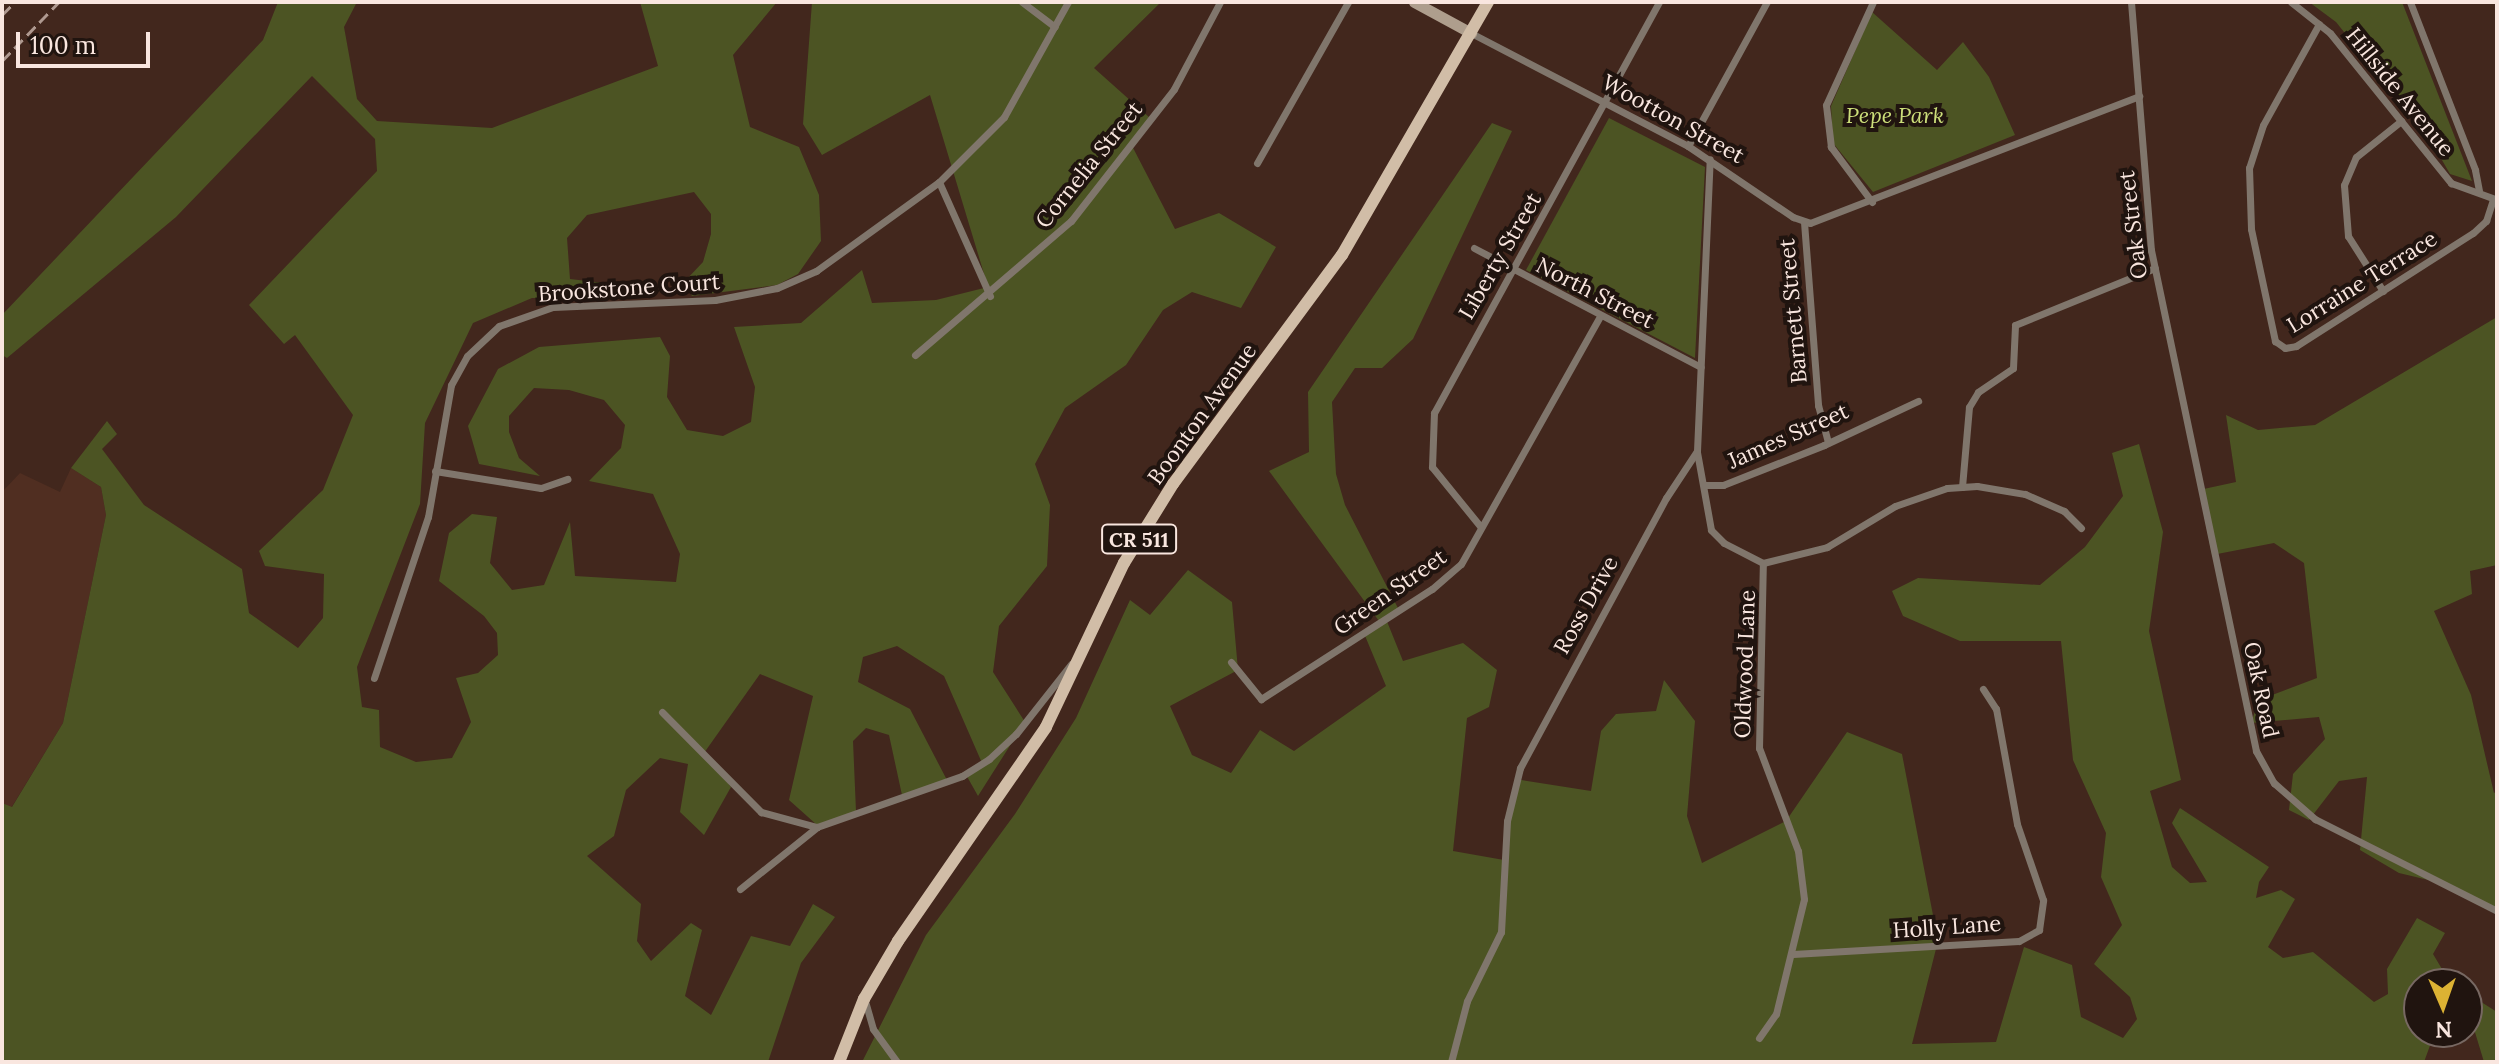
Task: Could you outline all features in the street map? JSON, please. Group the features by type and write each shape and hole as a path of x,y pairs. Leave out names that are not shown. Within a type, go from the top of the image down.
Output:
{"main road":[{"name":"Boonton Avenue","path":"839,1062 864,999 907,927 1015,777 1063,695 1124,563 1173,484 1342,255 1488,2"}],"street":[{"path":"1022,2 1055,27"},
{"name":"Brookstone Court","path":"374,678 428,517 451,385 467,356 499,326 553,307 735,299 777,288 816,271 939,182 1004,117 1068,2"},
{"name":"Cornelia Street","path":"915,355 990,296 1071,221 1174,89 1220,2"},
{"path":"1257,163 1348,2"},
{"name":"Wootton Street","path":"1414,2 1688,146 1804,222"},
{"name":"Liberty Street","path":"1480,526 1432,467 1431,425 1444,390 1514,271 1659,2"},
{"path":"1688,146 1767,2"},
{"name":"Oak Street","path":"2131,2 2155,268 2193,441"},
{"name":"Hillside Avenue","path":"2291,2 2319,24 2451,183 2495,199"},
{"path":"2410,2 2479,191"},
{"path":"1870,4 1826,105 1831,147 1872,202"},
{"name":"Lorraine Terrace","path":"2319,24 2259,133 2249,168 2251,229 2271,336 2285,348 2296,346 2483,225 2495,199"},
{"path":"1804,222 1828,220 2139,96"},
{"path":"2383,291 2348,236 2344,185 2356,157 2401,121"},
{"path":"1697,451 1710,159"},
{"path":"939,182 990,296"},
{"name":"Barnett Street","path":"1804,222 1818,405 1828,443"},
{"name":"North Street","path":"1474,248 1701,367"},
{"path":"1962,487 1969,407 1978,392 2013,368 2015,325 2155,268"},
{"name":"Green Street","path":"1231,662 1261,699 1440,583 1462,564 1480,526 1600,316"},
{"name":"James Street","path":"1697,451 1705,485 1723,485 1828,443 1918,401"},
{"name":"Oak Road","path":"2193,441 2252,739 2263,767 2286,796 2315,819 2497,911"},
{"name":"Ross Drive","path":"1451,1062 1467,1001 1501,932 1507,821 1520,768 1666,498 1697,451"},
{"path":"435,471 541,488 567,479"},
{"path":"1705,485 1711,530 1724,543 1763,563 1827,547 1895,506 1962,487 2002,489 2043,500 2081,528"},
{"name":"Oldwood Lane","path":"1759,1038 1776,1014 1804,899 1802,869 1759,748 1763,563"},
{"path":"740,889 817,827 962,776 989,759 1024,725 1084,646"},
{"name":"Holly Lane","path":"1793,954 2019,941 2039,930 2043,900 2017,824 1996,709 1983,689"},
{"path":"662,712 761,812 817,827"},
{"path":"864,999 873,1029 897,1062"}],"shaded area":[{"path":"71,468 101,487 106,515 63,723 11,808 2,803 2,492 20,473 60,492"}],"green space":[{"path":"278,2 357,2 344,27 357,99 377,121 492,128 658,66 640,2 777,2 733,55 750,127 799,147 819,195 821,241 798,274 777,285 692,296 684,282 703,262 711,234 711,214 694,192 587,215 567,238 570,279 621,285 624,298 532,298 473,323 425,423 420,504 357,667 362,707 379,710 380,747 416,762 452,758 471,722 456,678 478,673 498,655 497,633 484,616 439,581 449,533 472,514 497,517 490,563 512,590 544,585 570,522 575,576 676,582 680,554 653,494 589,481 621,448 625,425 604,400 569,390 534,388 509,416 509,432 519,458 540,476 479,464 468,426 498,369 539,347 660,337 670,356 667,397 687,430 723,436 751,422 755,387 734,327 801,323 862,270 872,303 936,300 988,287 930,95 822,155 803,124 812,2 1161,2 1094,68 1150,118 1130,142 1175,229 1219,213 1276,247 1241,308 1192,292 1163,310 1126,365 1065,408 1035,464 1050,505 1047,566 999,626 993,672 1025,722 978,796 965,773 982,763 944,676 897,646 863,657 858,682 910,709 948,782 902,795 889,735 866,728 853,741 856,811 817,825 789,800 813,696 760,674 704,753 731,787 704,835 680,812 688,764 660,758 626,790 614,836 587,856 641,904 637,941 651,961 691,923 702,930 685,996 711,1015 751,936 790,946 813,904 835,917 801,963 768,1062 2,1062 2,803 12,807 63,723 106,515 101,487 71,468 107,421 117,434 102,449 144,505 242,569 249,613 298,648 323,618 324,574 265,566 259,551 323,490 353,415 295,335 284,344 249,305 377,171 375,139 312,76 176,217 7,358 2,355 2,315 263,40"},
{"path":"2309,2 2402,2 2472,181 2450,174 2431,141 2336,22"},
{"name":"Pepe Park","path":"1872,12 1937,70 1963,42 1989,77 2015,135 1873,192 1833,143 1831,106"},
{"path":"1609,118 1705,167 1695,358 1526,270"},
{"path":"1492,123 1512,131 1413,339 1382,368 1355,368 1332,402 1336,474 1345,505 1400,612 1386,619 1403,661 1463,643 1497,670 1489,707 1467,718 1453,851 1504,860 1515,779 1591,791 1601,731 1616,714 1656,711 1664,680 1695,721 1687,816 1702,863 1786,821 1847,732 1902,754 1938,941 1912,1044 1996,1042 2024,947 2072,965 2081,1017 2123,1038 2137,1019 2130,997 2094,964 2122,925 2101,877 2106,833 2073,760 2061,641 1960,641 1903,616 1892,591 1918,578 2040,585 2085,547 2123,496 2112,453 2139,444 2163,532 2149,631 2181,780 2150,791 2172,867 2190,883 2207,882 2172,823 2180,808 2269,867 2259,882 2256,898 2281,890 2295,899 2268,947 2283,958 2313,952 2374,1002 2388,994 2387,969 2417,918 2445,933 2433,954 2441,968 2403,968 2403,1048 2429,1048 2424,1062 862,1062 926,935 1015,814 1076,718 1130,600 1150,615 1188,570 1232,602 1238,670 1170,706 1192,755 1231,773 1260,730 1294,751 1386,686 1363,631 1379,621 1269,471 1309,452 1308,392"},
{"path":"2497,317 2497,565 2470,571 2472,594 2434,611 2471,695 2494,793 2497,791 2497,908 2445,884 2399,873 2360,850 2367,777 2339,781 2309,820 2289,810 2293,774 2325,739 2319,717 2251,723 2259,700 2317,678 2304,563 2274,543 2212,555 2199,490 2236,482 2226,415 2258,430 2315,425"},
{"path":"2483,1003 2497,1012 2497,1058 2484,1062 2480,1048 2483,1048"}],"railway":[{"path":"2,15 15,2"},
{"path":"2,61 59,2"}]}
